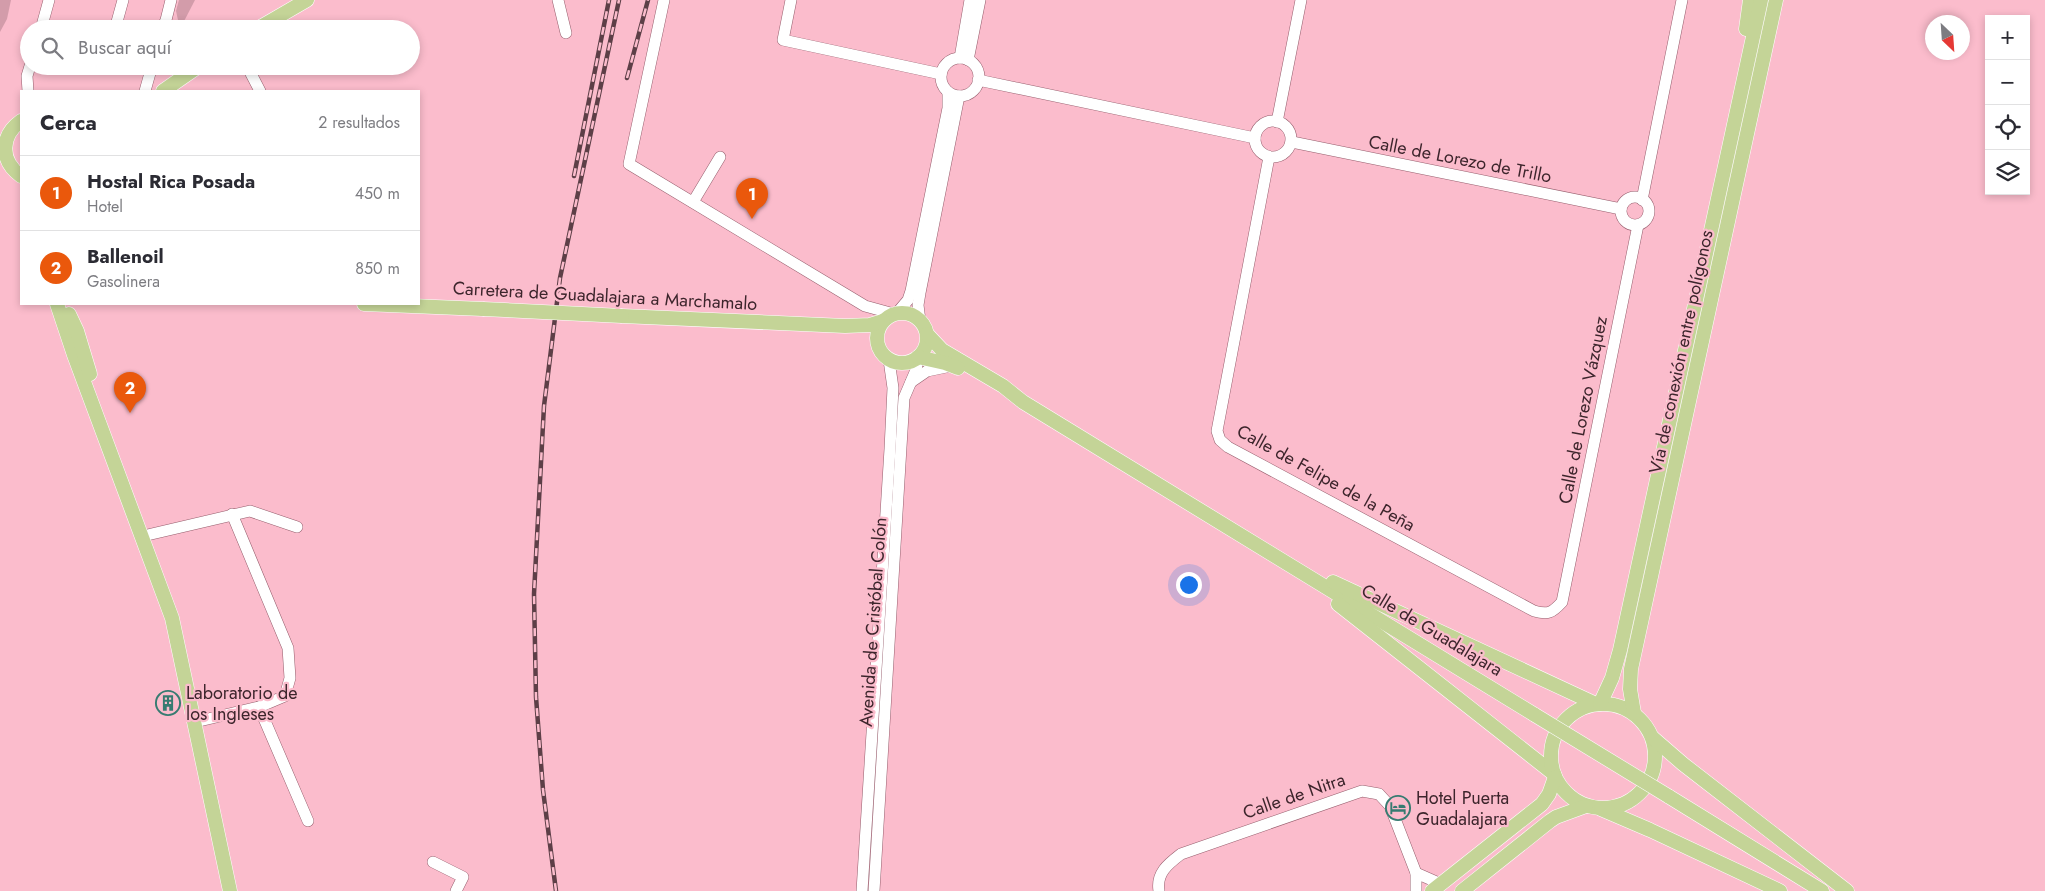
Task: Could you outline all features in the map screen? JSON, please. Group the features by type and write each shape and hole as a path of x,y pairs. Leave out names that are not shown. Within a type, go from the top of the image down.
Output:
{"main road":[{"path":"273,20 307,0"},
{"path":"1697,293 1722,143 1746,32 1750,0"},
{"name":"Vía de conexión entre polígonos","path":"1598,704 1612,678 1760,0"},
{"name":"Vía de conexión entre polígonos","path":"1634,713 1630,689 1631,669 1776,0"},
{"path":"1711,300 1731,242 1786,0"},
{"path":"164,90 185,75"},
{"path":"174,90 188,75"},
{"path":"11,126 4,144 5,154 15,172"},
{"path":"57,305 74,355 172,618 230,891"},
{"path":"65,305 77,331 108,429 114,461"},
{"path":"76,305 73,310 77,331"},
{"name":"Carretera de Guadalajara a Marchamalo","path":"388,305 845,326 870,325 887,319"},
{"path":"911,315 920,321 927,334 925,348 918,358 904,363 889,360 880,352 876,340 887,319 911,315"},
{"name":"Carretera de Guadalajara a Marchamalo","path":"845,326 876,340"},
{"name":"Calle de Guadalajara","path":"927,334 942,350 1003,386 1023,402"},
{"name":"Calle de Guadalajara","path":"918,358 953,366 1023,402 1822,891"},
{"path":"1175,496 1202,519 1339,605 1554,776 1565,792 1574,800 1586,806 1600,808 1617,807 1632,800 1644,788 1652,774 1656,758 1653,738"},
{"path":"1245,539 1386,608 1573,693 1598,704 1618,706 1634,713 1643,722 1653,738 1847,891"},
{"path":"1573,693 1589,693 1612,678"},
{"path":"1437,887 1542,804 1549,794 1554,776 1551,759 1552,744 1558,730 1568,718 1580,709 1598,704"},
{"path":"1462,891 1550,821 1586,806"},
{"path":"1600,808 1780,891"}],"street":[{"path":"43,20 49,0"},
{"path":"117,20 123,0"},
{"path":"166,20 171,0"},
{"path":"558,0 566,33"},
{"path":"664,0 629,164 887,319"},
{"path":"791,0 783,40 941,74"},
{"path":"964,59 970,0"},
{"path":"964,59 980,0"},
{"path":"1276,122 1301,0"},
{"path":"1642,200 1682,0"},
{"path":"964,59 976,69 978,80 973,90 969,93 953,94 942,84 941,74 950,61 964,59"},
{"path":"27,75 28,90"},
{"path":"145,90 149,75"},
{"path":"252,75 259,90"},
{"path":"978,80 1255,138"},
{"path":"887,319 910,297 912,291 948,108 953,94"},
{"path":"920,321 918,305 953,94"},
{"path":"1276,122 1286,126 1290,131 1292,142 1286,153 1275,158 1259,151 1255,138 1263,124 1276,122"},
{"name":"Calle de Lorezo de Trillo","path":"1292,142 1621,209"},
{"path":"693,202 720,157"},
{"name":"Calle de Felipe de la Peña","path":"1269,157 1217,431 1220,440 1534,611 1545,614 1553,612 1562,602"},
{"path":"1631,198 1642,200 1648,206 1648,214 1645,221 1638,225 1630,225 1624,220 1621,209 1624,202 1631,198"},
{"name":"Calle de Lorezo Vázquez","path":"1562,602 1638,225"},
{"path":"865,306 887,319"},
{"name":"Avenida de Cristóbal Colón","path":"874,891 904,398 916,370 918,358"},
{"name":"Avenida de Cristóbal Colón","path":"862,891 893,388 889,360"},
{"path":"910,383 927,371 953,366"},
{"path":"143,536 250,511 298,527"},
{"path":"195,722 286,700 290,678 288,648 277,626 232,514"},
{"path":"259,707 308,822"},
{"name":"Calle de Nitra","path":"1159,891 1158,885 1165,866 1181,854 1362,791 1379,794 1390,806 1416,873 1416,891"},
{"path":"432,862 463,877 456,891"},
{"path":"1416,873 1437,887"}],"shaded area":[{"path":"0,0 11,0 7,19 0,32"},
{"path":"179,0 195,0 185,20 178,20 176,11"}],"railway":[{"path":"574,176 609,0"},
{"path":"556,891 543,790 536,697 534,594 544,406 560,278 619,0"},
{"path":"627,78 648,0"}],"place":[{"name":"Hostal Rica Posada","path":"752,219"},
{"name":"Ballenoil","path":"130,413"},
{"name":"Laboratorio de los Ingleses","path":"168,703"},
{"name":"Hotel Puerta Guadalajara","path":"1398,808"}]}
